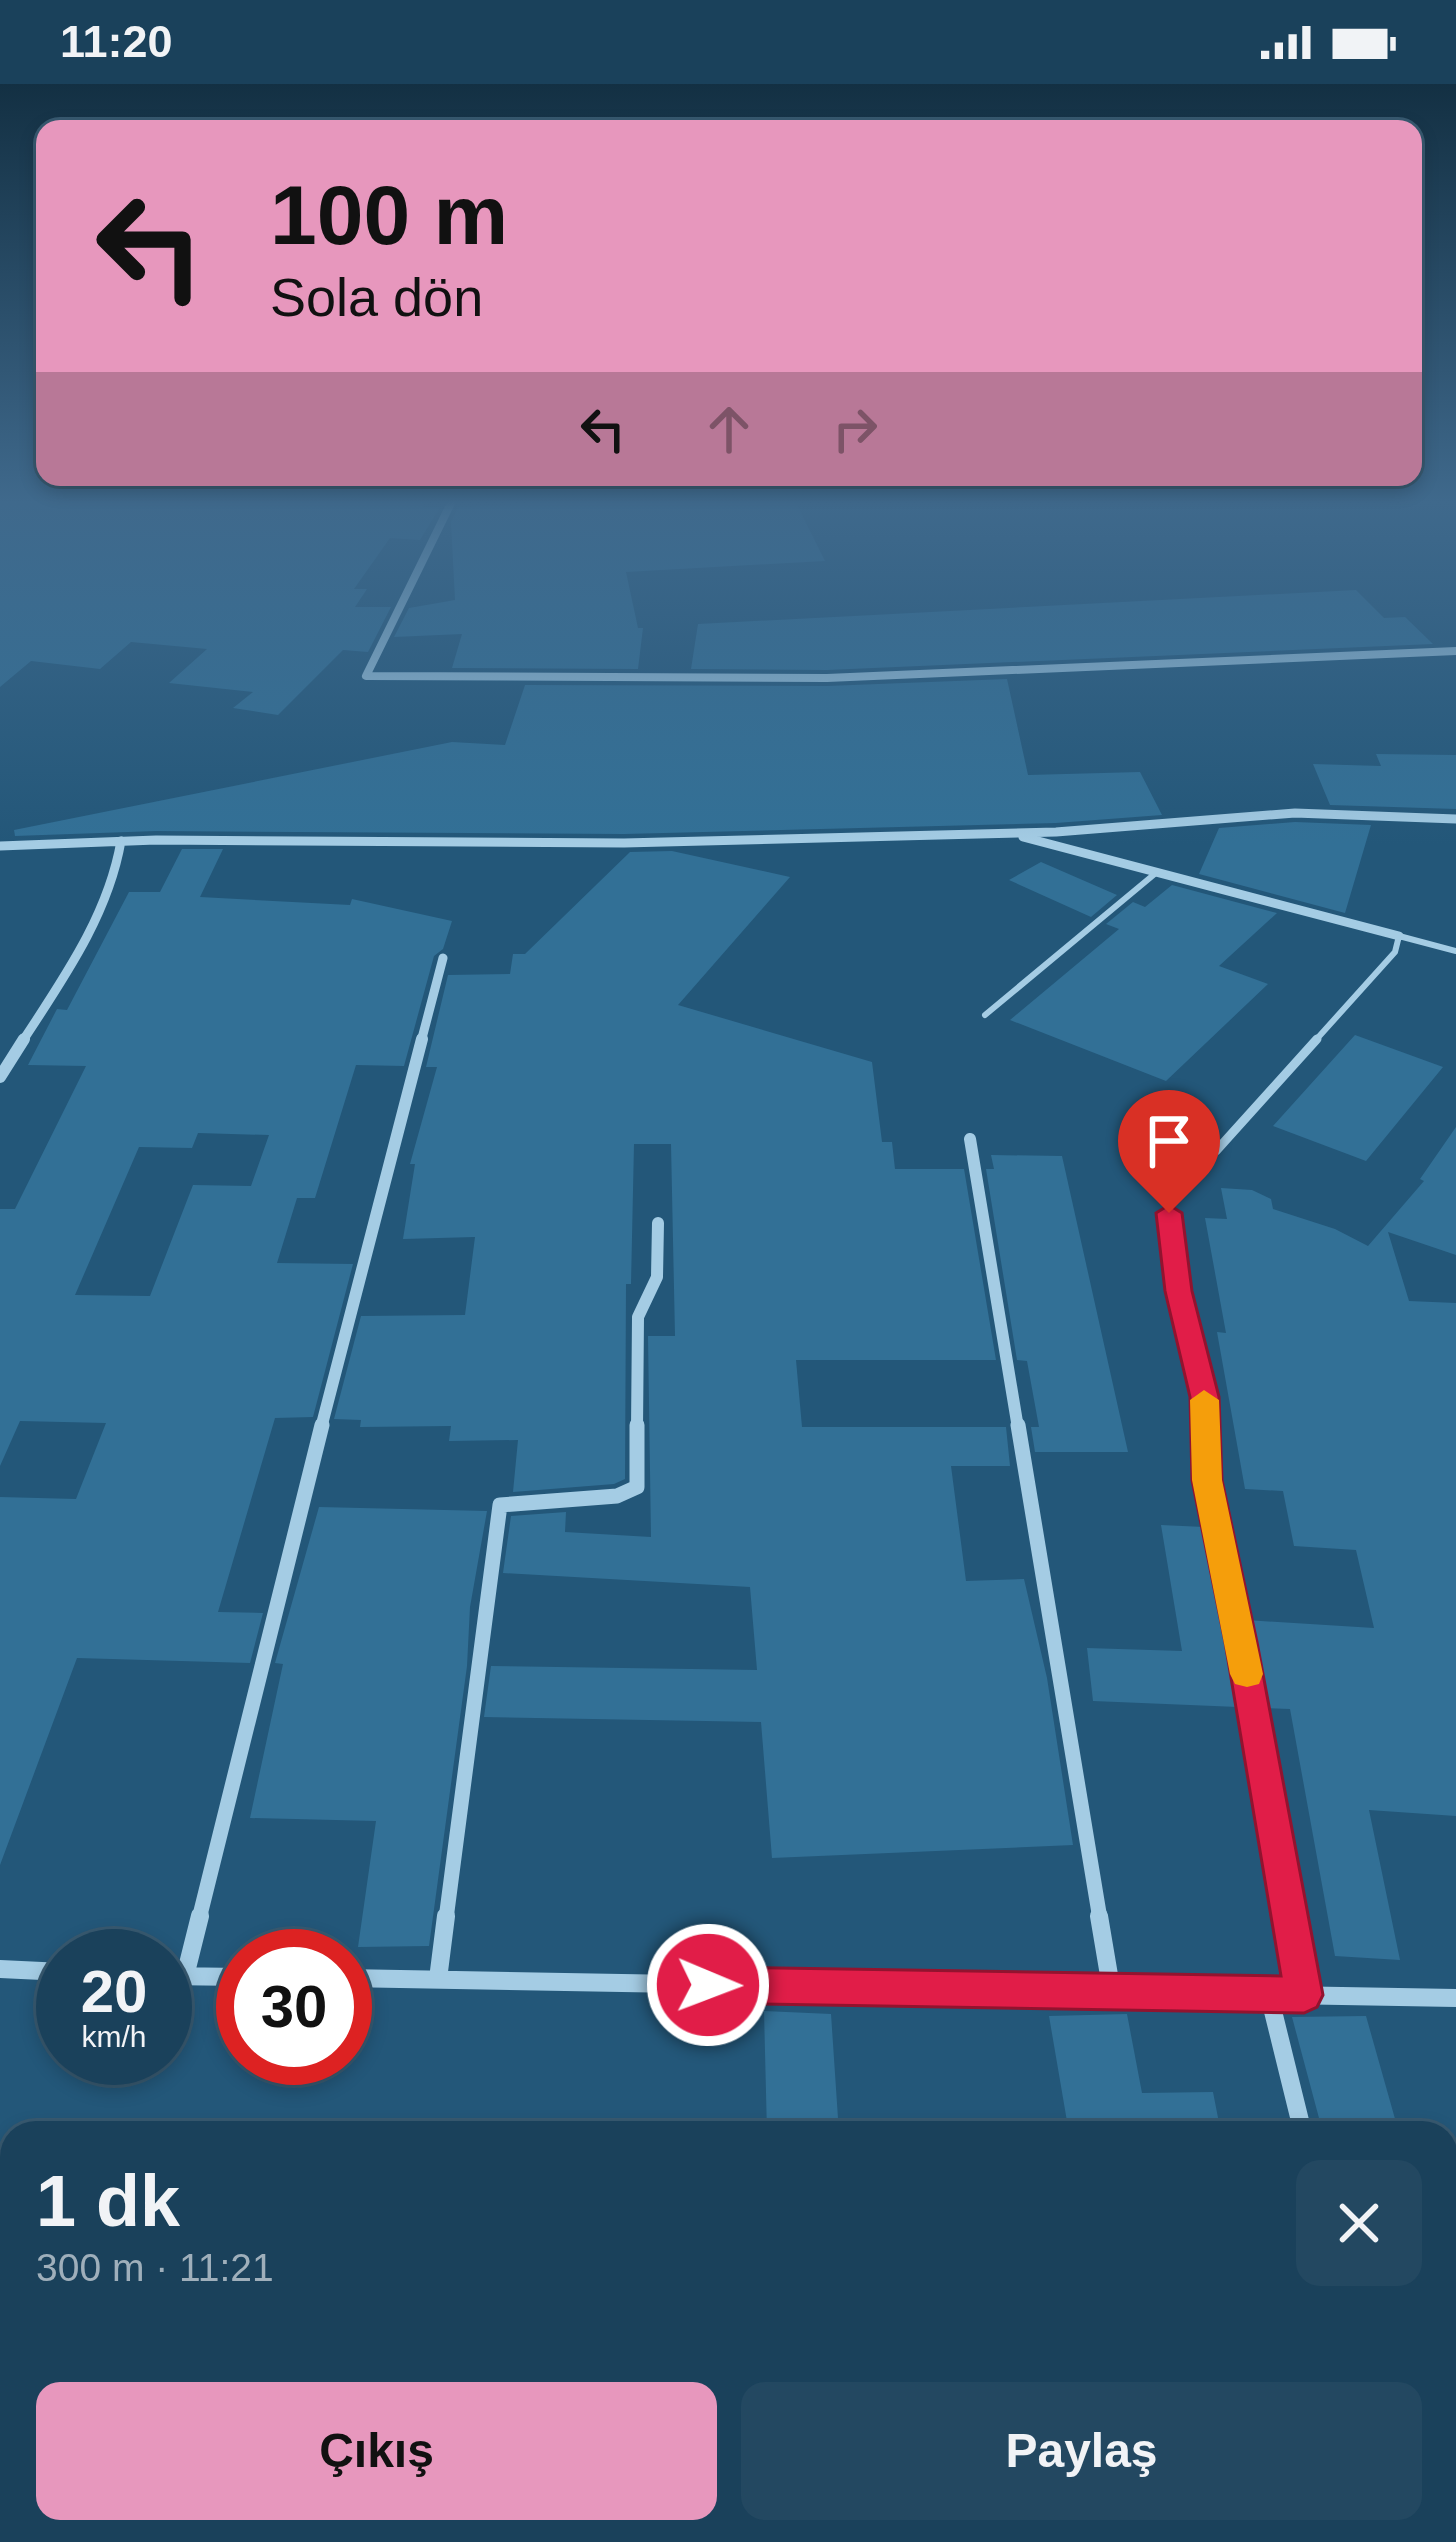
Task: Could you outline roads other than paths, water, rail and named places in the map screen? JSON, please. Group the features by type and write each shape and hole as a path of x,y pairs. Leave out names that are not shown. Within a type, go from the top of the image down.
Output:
{"street":[{"path":"397,614 366,676 827,677 1456,651"},
{"path":"0,846 121,841 624,844 1011,834 1295,813 1456,819"},
{"path":"1011,834 1399,936"},
{"path":"0,1078 72,960 120,869 121,841"},
{"path":"192,1947 276,1600 443,958"},
{"path":"970,1139 1112,1994"},
{"path":"1169,1213 1179,1291 1204,1397 1207,1480 1304,1995"},
{"path":"438,1979 500,1504 617,1496 637,1487 638,1316 657,1277 658,1223"},
{"path":"0,1970 36,1971"},
{"path":"372,1978 1456,1998"},
{"path":"1269,1995 1300,2121"}],"lane":[{"path":"985,1015 1157,872"},
{"path":"1216,1151 1395,952 1399,936 1456,951"}]}
